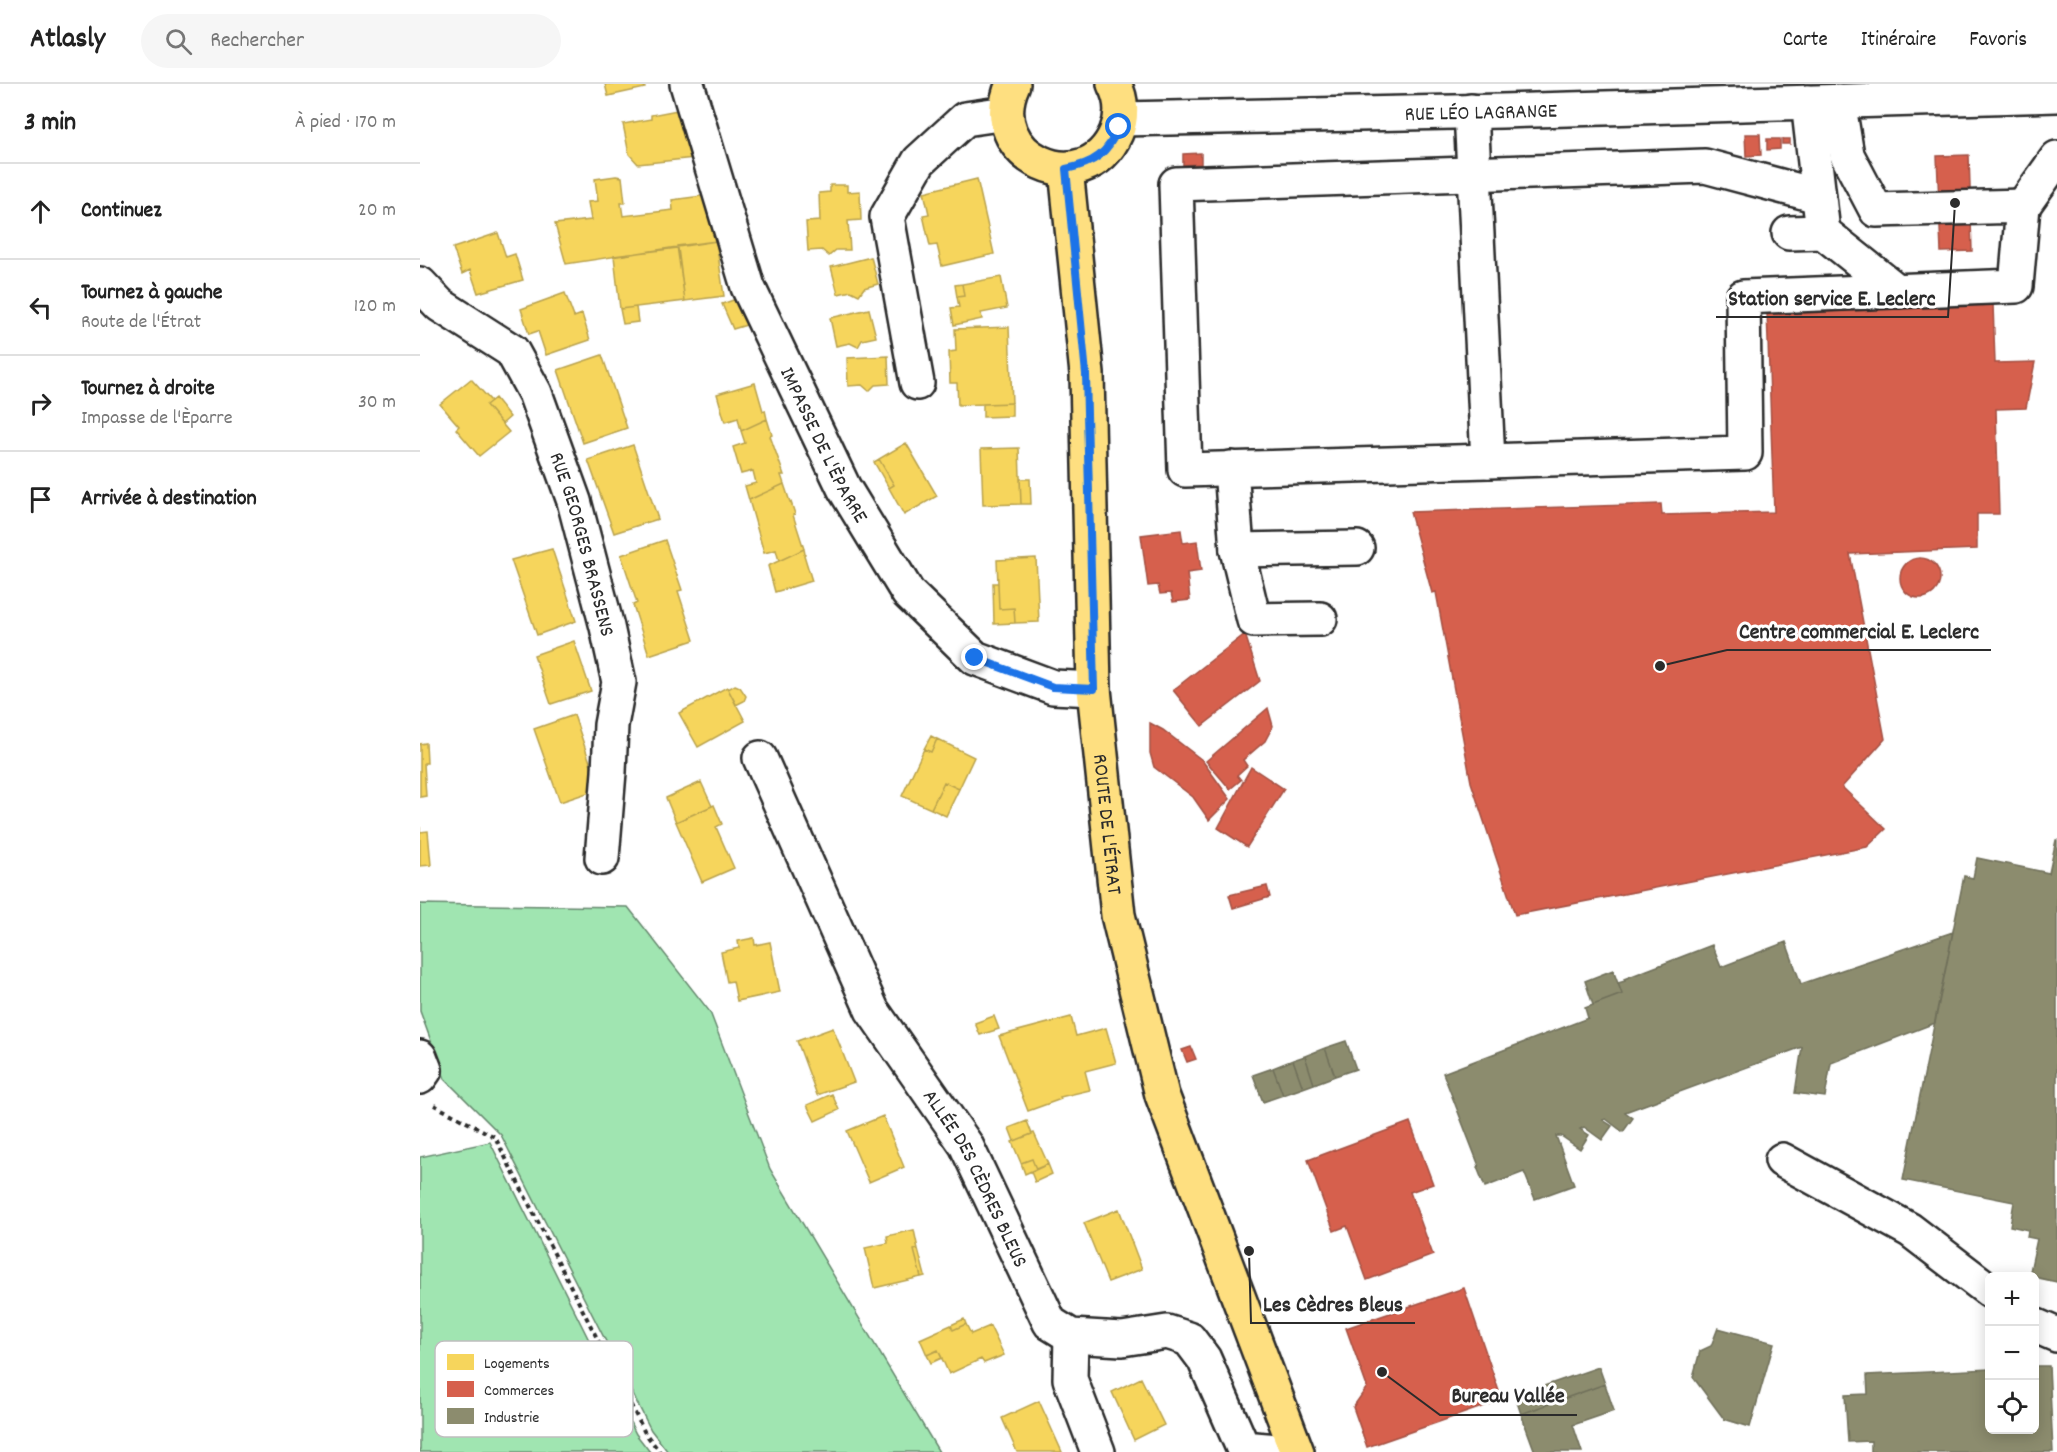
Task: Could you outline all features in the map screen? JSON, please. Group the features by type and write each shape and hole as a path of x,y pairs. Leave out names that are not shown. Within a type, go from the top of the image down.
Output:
{"main road":[{"path":"1010,99 1010,131 1018,147 1032,159 1048,166 1066,169 1084,165 1100,156 1112,143 1121,119 1121,105 1114,84"},
{"name":"ROUTE DE L'ÉTRAT","path":"1066,169 1086,374 1094,689 1118,915 1162,1095 1297,1452"}],"street":[{"name":"IMPASSE DE L'ÈPARRE","path":"687,84 748,287 844,488 908,593 975,658 1053,687 1094,689"},
{"name":"RUE LÉO LAGRANGE","path":"1121,119 1471,111 1725,94 1823,102 2057,95"},
{"path":"917,383 887,217 919,161 965,119 1010,99"},
{"path":"1823,102 1818,196 1823,232"},
{"path":"1823,102 1847,155 1876,210 2023,206"},
{"path":"1471,111 1488,461"},
{"path":"1818,196 1705,166 1176,184 1185,470 1745,453 1743,297 2016,286 2023,206 2057,158"},
{"path":"1789,233 1823,232 1896,291"},
{"name":"RUE GEORGES BRASSENS","path":"420,284 440,305 512,351 535,393 574,501 619,682 611,725 602,858"},
{"path":"1232,468 1237,550 1254,620 1320,619"},
{"path":"1237,550 1357,548"},
{"name":"ALLÉE DES CÈDRES BLEUS","path":"760,758 872,1010 966,1145 1050,1323 1071,1336"},
{"path":"420,1057 425,1070 425,1090"},
{"path":"1782,1160 1910,1230 1985,1288"},
{"path":"2036,1326 2057,1335"},
{"path":"1098,1452 1070,1379 1071,1336 1122,1339 1167,1332 1189,1339 1204,1359 1243,1448 1289,1452"}],"path":[{"path":"425,1090 495,1137 598,1341"},
{"path":"633,1409 645,1433 660,1452"}],"green space":[{"path":"420,904 628,907 710,1012 770,1169 939,1452 668,1452 651,1430 633,1395 633,1341 606,1341 501,1135 445,1079 420,1011"},
{"path":"490,1142 590,1341 435,1341 435,1437 633,1437 633,1428 650,1452 420,1452 420,1157"}],"building: Logements":[{"path":"605,84 644,84 645,88 608,96"},
{"path":"688,108 694,158 638,164 629,154 623,124 651,119 651,115"},
{"path":"622,177 625,203 621,203 623,216 673,210 672,200 709,195 716,241 566,264 555,224 591,220 588,202 598,201 595,179"},
{"path":"977,179 994,254 942,266 937,245 930,246 923,215 929,214 924,192"},
{"path":"830,185 847,185 847,192 860,191 861,220 848,221 850,250 836,250 829,256 822,250 808,251 806,222 820,221 819,193 830,192"},
{"path":"498,233 506,257 515,254 523,280 478,293 470,270 462,274 453,248"},
{"path":"716,241 724,296 685,301 677,246"},
{"path":"678,248 685,301 620,309 614,256"},
{"path":"871,257 878,284 864,288 859,295 851,291 838,294 831,267"},
{"path":"1001,277 1007,308 981,313 982,319 954,325 951,308 959,307 957,297 964,296 962,284"},
{"path":"962,284 964,296 957,297 955,285"},
{"path":"565,293 574,317 582,314 590,340 546,355 538,331 529,334 521,309"},
{"path":"742,297 753,323 733,329 722,304"},
{"path":"636,307 638,322 623,324 620,309"},
{"path":"869,309 876,337 862,340 858,347 850,343 836,346 830,318"},
{"path":"1009,327 1012,403 958,405 957,383 950,383 949,352 956,351 955,329"},
{"path":"602,355 627,428 583,443 558,370"},
{"path":"888,356 889,384 875,385 869,391 862,385 848,386 847,358"},
{"path":"471,379 491,401 486,405 509,432 479,456 456,429 459,426 440,404"},
{"path":"755,383 767,419 741,431 738,418 725,422 717,394"},
{"path":"495,398 510,417 502,424 486,405"},
{"path":"1012,403 1012,416 983,417 983,404"},
{"path":"767,419 772,435 770,436 784,475 781,475 784,484 749,500 745,486 756,483 753,471 741,474 733,447 745,443 741,431"},
{"path":"906,443 937,496 904,515 889,488 894,485 879,459"},
{"path":"633,445 658,519 614,533 588,460"},
{"path":"1019,448 1021,504 983,505 981,449"},
{"path":"879,459 894,485 889,488 874,462"},
{"path":"1020,479 1030,479 1031,504 1021,504"},
{"path":"784,484 804,549 779,561 776,550 764,553 749,500"},
{"path":"665,540 682,590 678,591 694,640 649,655 633,605 637,603 621,555"},
{"path":"552,549 576,621 537,635 511,560"},
{"path":"804,549 812,581 775,592 768,566"},
{"path":"1036,558 1039,622 1015,623 1014,608 999,609 997,560"},
{"path":"993,583 998,583 999,609 1014,608 1015,623 994,624"},
{"path":"574,641 591,691 551,704 534,655"},
{"path":"735,685 740,687 746,696 744,701 736,705 728,689"},
{"path":"727,687 745,721 698,747 679,713"},
{"path":"574,715 599,789 560,802 534,729"},
{"path":"931,736 937,739 931,752 924,749"},
{"path":"937,739 974,757 959,789 944,782 931,809 902,796 924,749 931,752"},
{"path":"426,743 427,763 424,763 426,796 420,797 420,744"},
{"path":"701,782 712,806 676,822 666,798"},
{"path":"944,782 959,789 946,816 931,809"},
{"path":"714,805 722,824 716,827 734,868 702,882 676,822"},
{"path":"428,831 431,865 420,866 420,832"},
{"path":"754,938 755,945 770,942 780,992 737,1001 733,981 727,982 721,952 739,948 738,941"},
{"path":"994,1016 999,1029 980,1035 975,1023"},
{"path":"1071,1017 1076,1036 1106,1028 1116,1063 1085,1071 1090,1090 1060,1097 1061,1099 1028,1111 999,1036"},
{"path":"833,1028 854,1082 817,1095 797,1041"},
{"path":"832,1094 839,1110 815,1121 807,1105"},
{"path":"883,1116 904,1167 869,1182 847,1131"},
{"path":"1027,1121 1032,1134 1014,1141 1009,1128"},
{"path":"1034,1133 1048,1164 1036,1169 1032,1159 1021,1163 1012,1142"},
{"path":"1032,1159 1036,1169 1025,1174 1021,1163"},
{"path":"1048,1164 1052,1174 1035,1182 1031,1172"},
{"path":"1119,1209 1142,1269 1108,1282 1084,1223"},
{"path":"914,1230 918,1249 914,1250 921,1277 874,1288 865,1248 888,1243 887,1236"},
{"path":"918,1249 925,1276 921,1277 914,1250"},
{"path":"964,1319 966,1324 953,1330 951,1325"},
{"path":"966,1324 971,1334 990,1326 1004,1355 984,1363 981,1359 949,1374 938,1350 927,1355 920,1339 951,1325 953,1330"},
{"path":"938,1350 942,1358 931,1363 927,1355"},
{"path":"1141,1378 1164,1425 1134,1440 1112,1392"},
{"path":"1039,1401 1062,1452 1017,1452 1002,1418"}],"building: Commerces":[{"path":"1745,134 1760,134 1761,155 1746,156"},
{"path":"1767,139 1780,139 1780,149 1767,150"},
{"path":"1782,139 1790,139 1790,144 1782,144"},
{"path":"1201,153 1201,164 1183,165 1183,154"},
{"path":"1969,155 1972,251 1941,252 1937,156"},
{"path":"1925,298 1925,306 1993,304 1995,363 2035,362 2026,408 1996,409 1999,514 1977,514 1977,549 1850,554 1885,739 1842,787 1886,829 1867,847 1515,915 1471,782 1436,592 1432,593 1410,512 1661,504 1662,515 1774,512 1767,312"},
{"path":"1181,530 1183,543 1197,541 1201,571 1187,573 1190,600 1173,602 1171,593 1160,594 1158,585 1148,586 1141,535"},
{"path":"1920,558 1928,559 1934,564 1939,570 1939,586 1934,592 1928,597 1920,598 1912,597 1906,592 1901,586 1900,578 1901,570 1906,564 1912,559"},
{"path":"1245,634 1260,681 1202,726 1173,690"},
{"path":"1268,708 1273,726 1265,741 1243,760 1247,766 1237,775 1241,780 1230,789 1206,761"},
{"path":"1150,723 1163,730 1202,760 1230,799 1209,820 1193,797 1154,767 1150,753"},
{"path":"1251,767 1284,789 1247,847 1218,828"},
{"path":"1267,886 1270,897 1233,908 1229,895"},
{"path":"1191,1047 1196,1059 1187,1062 1182,1050"},
{"path":"1410,1122 1433,1184 1410,1192 1433,1255 1367,1280 1347,1226 1334,1231 1308,1160"},
{"path":"1464,1288 1502,1400 1367,1447 1353,1407 1367,1387 1346,1328"}],"building: Industrie":[{"path":"2057,840 2057,1282 2039,1278 2039,1272 2030,1272 2037,1239 2027,1237 2028,1230 2010,1226 2014,1202 1903,1180 1964,876 1973,878 1977,858 2049,873"},
{"path":"1953,932 1935,1023 1831,1063 1825,1097 1795,1093 1802,1047 1625,1112 1633,1118 1623,1132 1606,1119 1603,1120 1612,1126 1602,1140 1584,1127 1580,1129 1589,1135 1580,1149 1561,1136 1556,1136 1574,1185 1535,1199 1524,1172 1485,1187 1443,1073 1588,1018 1585,1008 1622,994 1618,983 1625,981 1624,979 1712,945 1721,967 1786,942 1801,984"},
{"path":"1613,970 1622,994 1593,1005 1585,981"},
{"path":"1346,1041 1356,1069 1335,1076 1325,1048"},
{"path":"1325,1048 1335,1076 1314,1084 1305,1056"},
{"path":"1305,1056 1314,1084 1303,1088 1293,1060"},
{"path":"1293,1060 1303,1088 1283,1095 1273,1068"},
{"path":"1273,1068 1283,1095 1263,1102 1253,1075"},
{"path":"1718,1328 1774,1343 1750,1427 1724,1419 1693,1377 1700,1351 1711,1346"},
{"path":"2039,1366 2049,1366 2053,1452 1871,1452 1871,1441 1848,1442 1845,1395 1868,1394 1867,1375 1985,1369 1985,1434 2039,1434"},
{"path":"1599,1367 1605,1384 1521,1414 1515,1396"},
{"path":"1605,1384 1614,1411 1573,1425 1582,1452 1535,1452 1521,1414"}],"place":[{"name":"Station service E. Leclerc","path":"1955,203"},
{"name":"Centre commercial E. Leclerc","path":"1660,666"},
{"name":"Les Cèdres Bleus","path":"1249,1251"},
{"name":"Bureau Vallée","path":"1382,1372"}],"route":[{"path":"975,658 1053,687 1094,689 1086,374 1066,169 1084,165 1100,156 1112,143 1119,127"}]}
